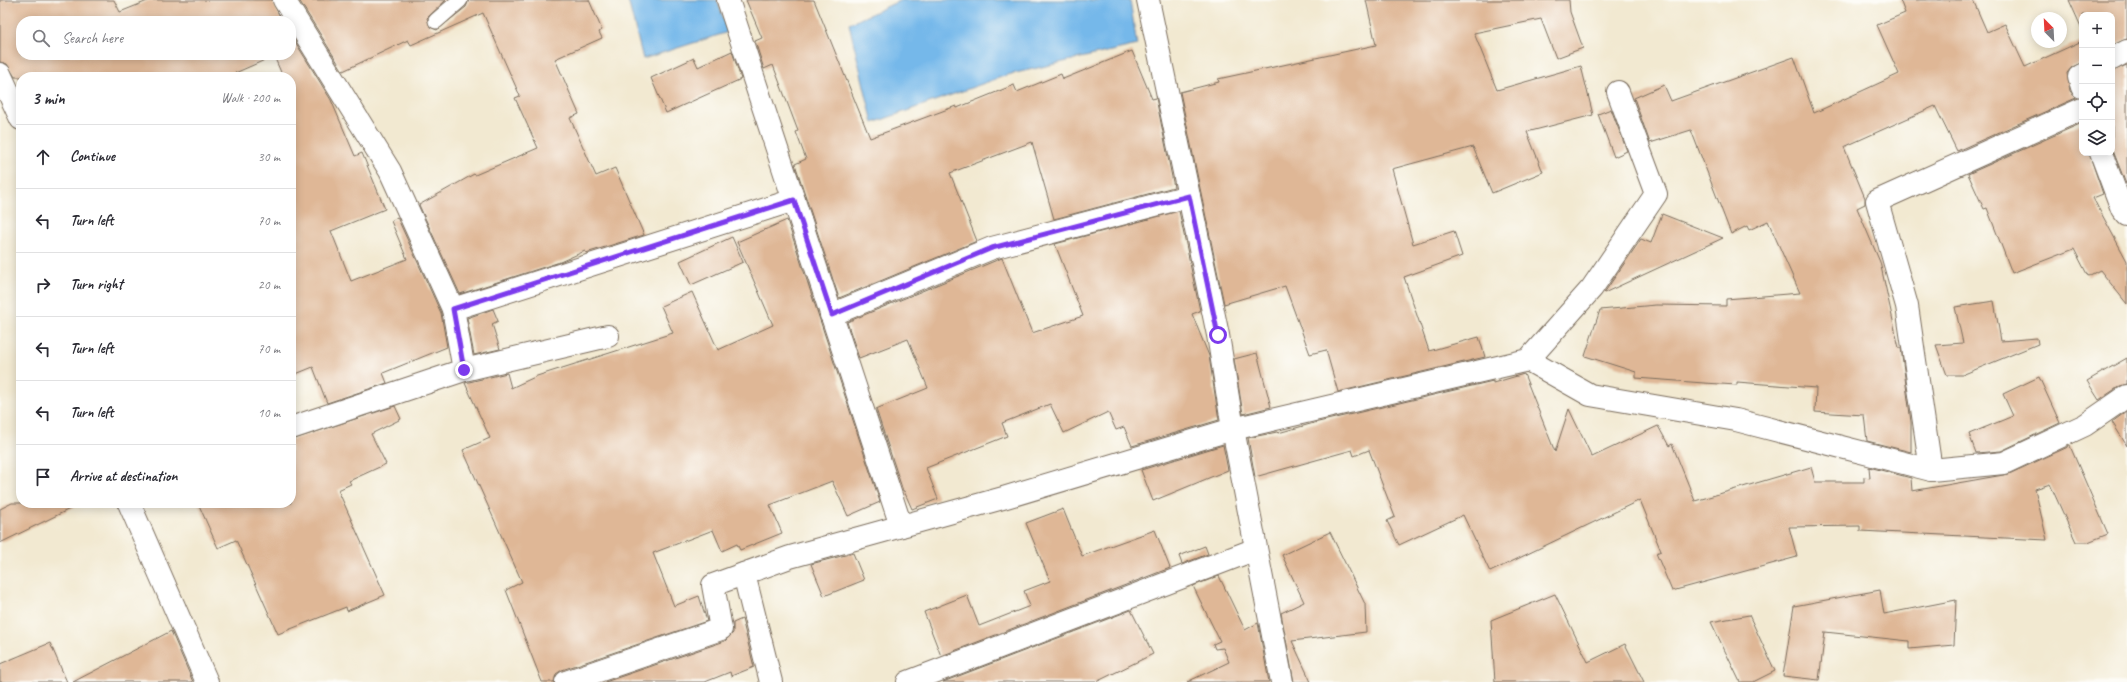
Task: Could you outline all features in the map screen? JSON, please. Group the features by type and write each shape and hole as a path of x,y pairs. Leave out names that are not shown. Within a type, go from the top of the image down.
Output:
{"street":[{"path":"284,0 294,16"},
{"path":"728,0 901,526"},
{"path":"1148,0 1218,335 1233,429 1282,682"},
{"path":"296,19 390,171 453,309 464,370"},
{"path":"2115,57 2127,51"},
{"path":"0,74 16,108"},
{"path":"566,682 721,629 713,585 790,557 1003,498 1233,429 1528,360 1592,288 1656,194 1618,92"},
{"path":"1930,470 1906,306 1877,201 2079,109"},
{"path":"2101,156 2122,209 2127,215"},
{"path":"832,315 992,248 1189,196"},
{"path":"453,309 794,200"},
{"path":"296,426 464,370 608,336"},
{"path":"1528,360 1590,395 1736,420 1930,470 2004,463 2085,425 2127,396"},
{"path":"131,508 207,682"},
{"path":"908,682 1256,549"},
{"path":"744,574 771,682"}],"lane":[{"path":"436,22 460,0"}],"water":[{"path":"628,0 717,0 728,32 643,59"},
{"path":"901,0 1130,0 1137,45 1007,75 873,123 849,24"}],"building":[{"path":"0,0 114,0 120,12 150,0 272,0 280,16 16,16 16,60 265,60 237,72 16,72 15,77 7,64 0,62"},
{"path":"299,0 446,0 427,18 430,27 437,30 466,7 469,0 589,0 602,30 599,32 602,38 555,59 579,114 570,118 596,176 615,168 644,235 586,253 585,251 560,262 460,294 419,205 474,174 475,175 538,148 515,98 520,96 483,13 411,45 408,40 343,71"},
{"path":"746,0 814,0 870,138 956,106 957,108 1014,85 1017,92 1061,74 1063,79 1132,51 1152,99 1156,98 1174,187 1054,219 1032,142 950,173 977,241 839,298 795,164 806,159 796,132 798,131 773,65 764,69 755,41 762,38"},
{"path":"1366,0 1569,0 1570,12 1583,48 1556,58 1541,19 1474,33 1497,90 1581,66 1593,115 1527,132 1543,172 1492,193 1473,147 1392,169 1413,244 1454,231 1462,256 1404,277 1429,351 1479,337 1485,357 1338,392 1326,350 1310,354 1285,286 1224,304 1180,92 1219,82 1218,79 1376,45"},
{"path":"1900,0 1973,0 1987,32 2005,24 2025,67 2079,42 2079,64 2072,67 2067,73 2070,91 2076,98 1957,151 1935,106 1844,147 1865,198 1865,204 1857,208 1880,262 1899,348 1901,348 1911,422 1911,452 1867,441 1864,415 1815,412 1816,388 1737,382 1737,385 1636,378 1636,372 1585,356 1600,310 1656,305 1726,306 1726,299 1800,293 1768,221 1749,230 1747,226 1731,234 1691,130 1650,143 1634,98 1664,85 1671,101 1794,57 1814,113 1899,74 1877,25 1905,13"},
{"path":"2069,0 2127,0 2127,39 2115,44 2115,12 2079,12 2079,22"},
{"path":"296,43 331,100 355,156 362,153 385,209 331,231 351,281 407,259 391,221 397,217 441,313 447,347 383,373 387,383 327,403 313,367 296,374 296,72 281,72 276,60 296,60"},
{"path":"732,51 741,79 666,113 651,78 694,58 698,67"},
{"path":"2127,65 2126,184 2115,156 2115,70"},
{"path":"1611,109 1627,151 1614,157 1598,114"},
{"path":"2079,124 2079,156 2090,156 2103,194 2093,198 2127,261 2127,304 2100,270 2088,276 2074,249 2012,273 1987,208 1984,209 1968,174"},
{"path":"1179,211 1200,311 1192,314 1209,356 1219,420 1132,446 1124,427 1116,430 1108,412 1064,433 1050,404 1002,423 1007,436 926,468 938,499 912,509 903,491 876,409 928,388 908,339 859,358 847,322 1002,258 1032,333 1083,316 1055,244"},
{"path":"1662,214 1723,238 1604,293 1641,239 1651,243"},
{"path":"787,220 880,502 848,516 832,481 770,505 782,533 740,550 737,544 722,551 713,530 653,553 674,606 699,596 707,621 562,670 556,674 554,682 542,682 506,590 522,582 463,450 490,438 465,383 507,373 511,388 537,376 673,333 661,306 692,292 718,350 773,325 737,242"},
{"path":"732,237 743,262 691,285 680,261"},
{"path":"1994,301 2001,341 2037,338 2038,344 1962,375 1947,375 1936,345 1963,343 1955,307"},
{"path":"493,309 498,321 492,324 500,349 474,355 467,318"},
{"path":"1257,353 1271,407 1243,414 1234,359"},
{"path":"2127,358 2127,384 2120,386 2099,400 2087,381"},
{"path":"1524,374 1555,452 1569,409 1592,457 1658,426 1669,446 1672,444 1695,501 1811,467 1815,482 1864,482 1864,477 1870,478 1869,467 1911,478 1912,491 2009,474 2070,446 2108,534 2088,542 2076,542 2050,484 2035,489 2047,540 1860,531 1860,526 1789,527 1797,557 1672,591 1656,553 1661,551 1640,500 1490,572 1463,515 1399,545 1387,521 1395,517 1369,450 1354,456 1352,450 1255,477 1248,438 1278,433 1314,423 1493,381 1493,383"},
{"path":"2039,377 2060,423 2001,451 1976,453 1969,434 2013,416 2003,394"},
{"path":"395,406 401,419 371,434 386,464 349,481 351,484 338,490 385,595 347,611 346,607 278,634 236,540 218,548 200,508 296,508 296,438"},
{"path":"2127,411 2127,446 2112,422"},
{"path":"1223,445 1228,470 1153,501 1141,470"},
{"path":"12,503 16,503 16,508 72,508 0,543 0,509"},
{"path":"1063,509 1082,556 1155,530 1170,568 941,656 924,612 967,595 979,626 1030,606 1024,591 1050,581 1026,523"},
{"path":"1330,532 1365,604 1366,632 1292,641 1311,682 1294,682 1281,613 1304,602 1282,555"},
{"path":"1205,546 1208,554 1182,564 1179,556"},
{"path":"853,553 864,580 824,596 811,564"},
{"path":"1219,576 1245,630 1258,623 1269,682 1187,682 1229,662 1223,648 1215,649 1213,644 1220,641 1193,586"},
{"path":"1880,590 1884,614 1956,600 1954,645 1909,649 1909,641 1825,632 1819,680 1783,676 1794,606"},
{"path":"1555,594 1588,662 1625,644 1644,682 1495,682 1491,620"},
{"path":"1131,610 1153,654 1096,682 943,682"},
{"path":"1749,615 1775,671 1753,682 1740,682 1711,622"},
{"path":"742,619 754,667 731,676 730,672 705,682 605,682 725,641 733,633 733,623"},
{"path":"171,631 193,682 73,682"},
{"path":"50,643 67,682 0,682 0,664"}],"route":[{"path":"464,370 453,309 794,200 832,315 992,248 1189,196 1218,335"}]}
